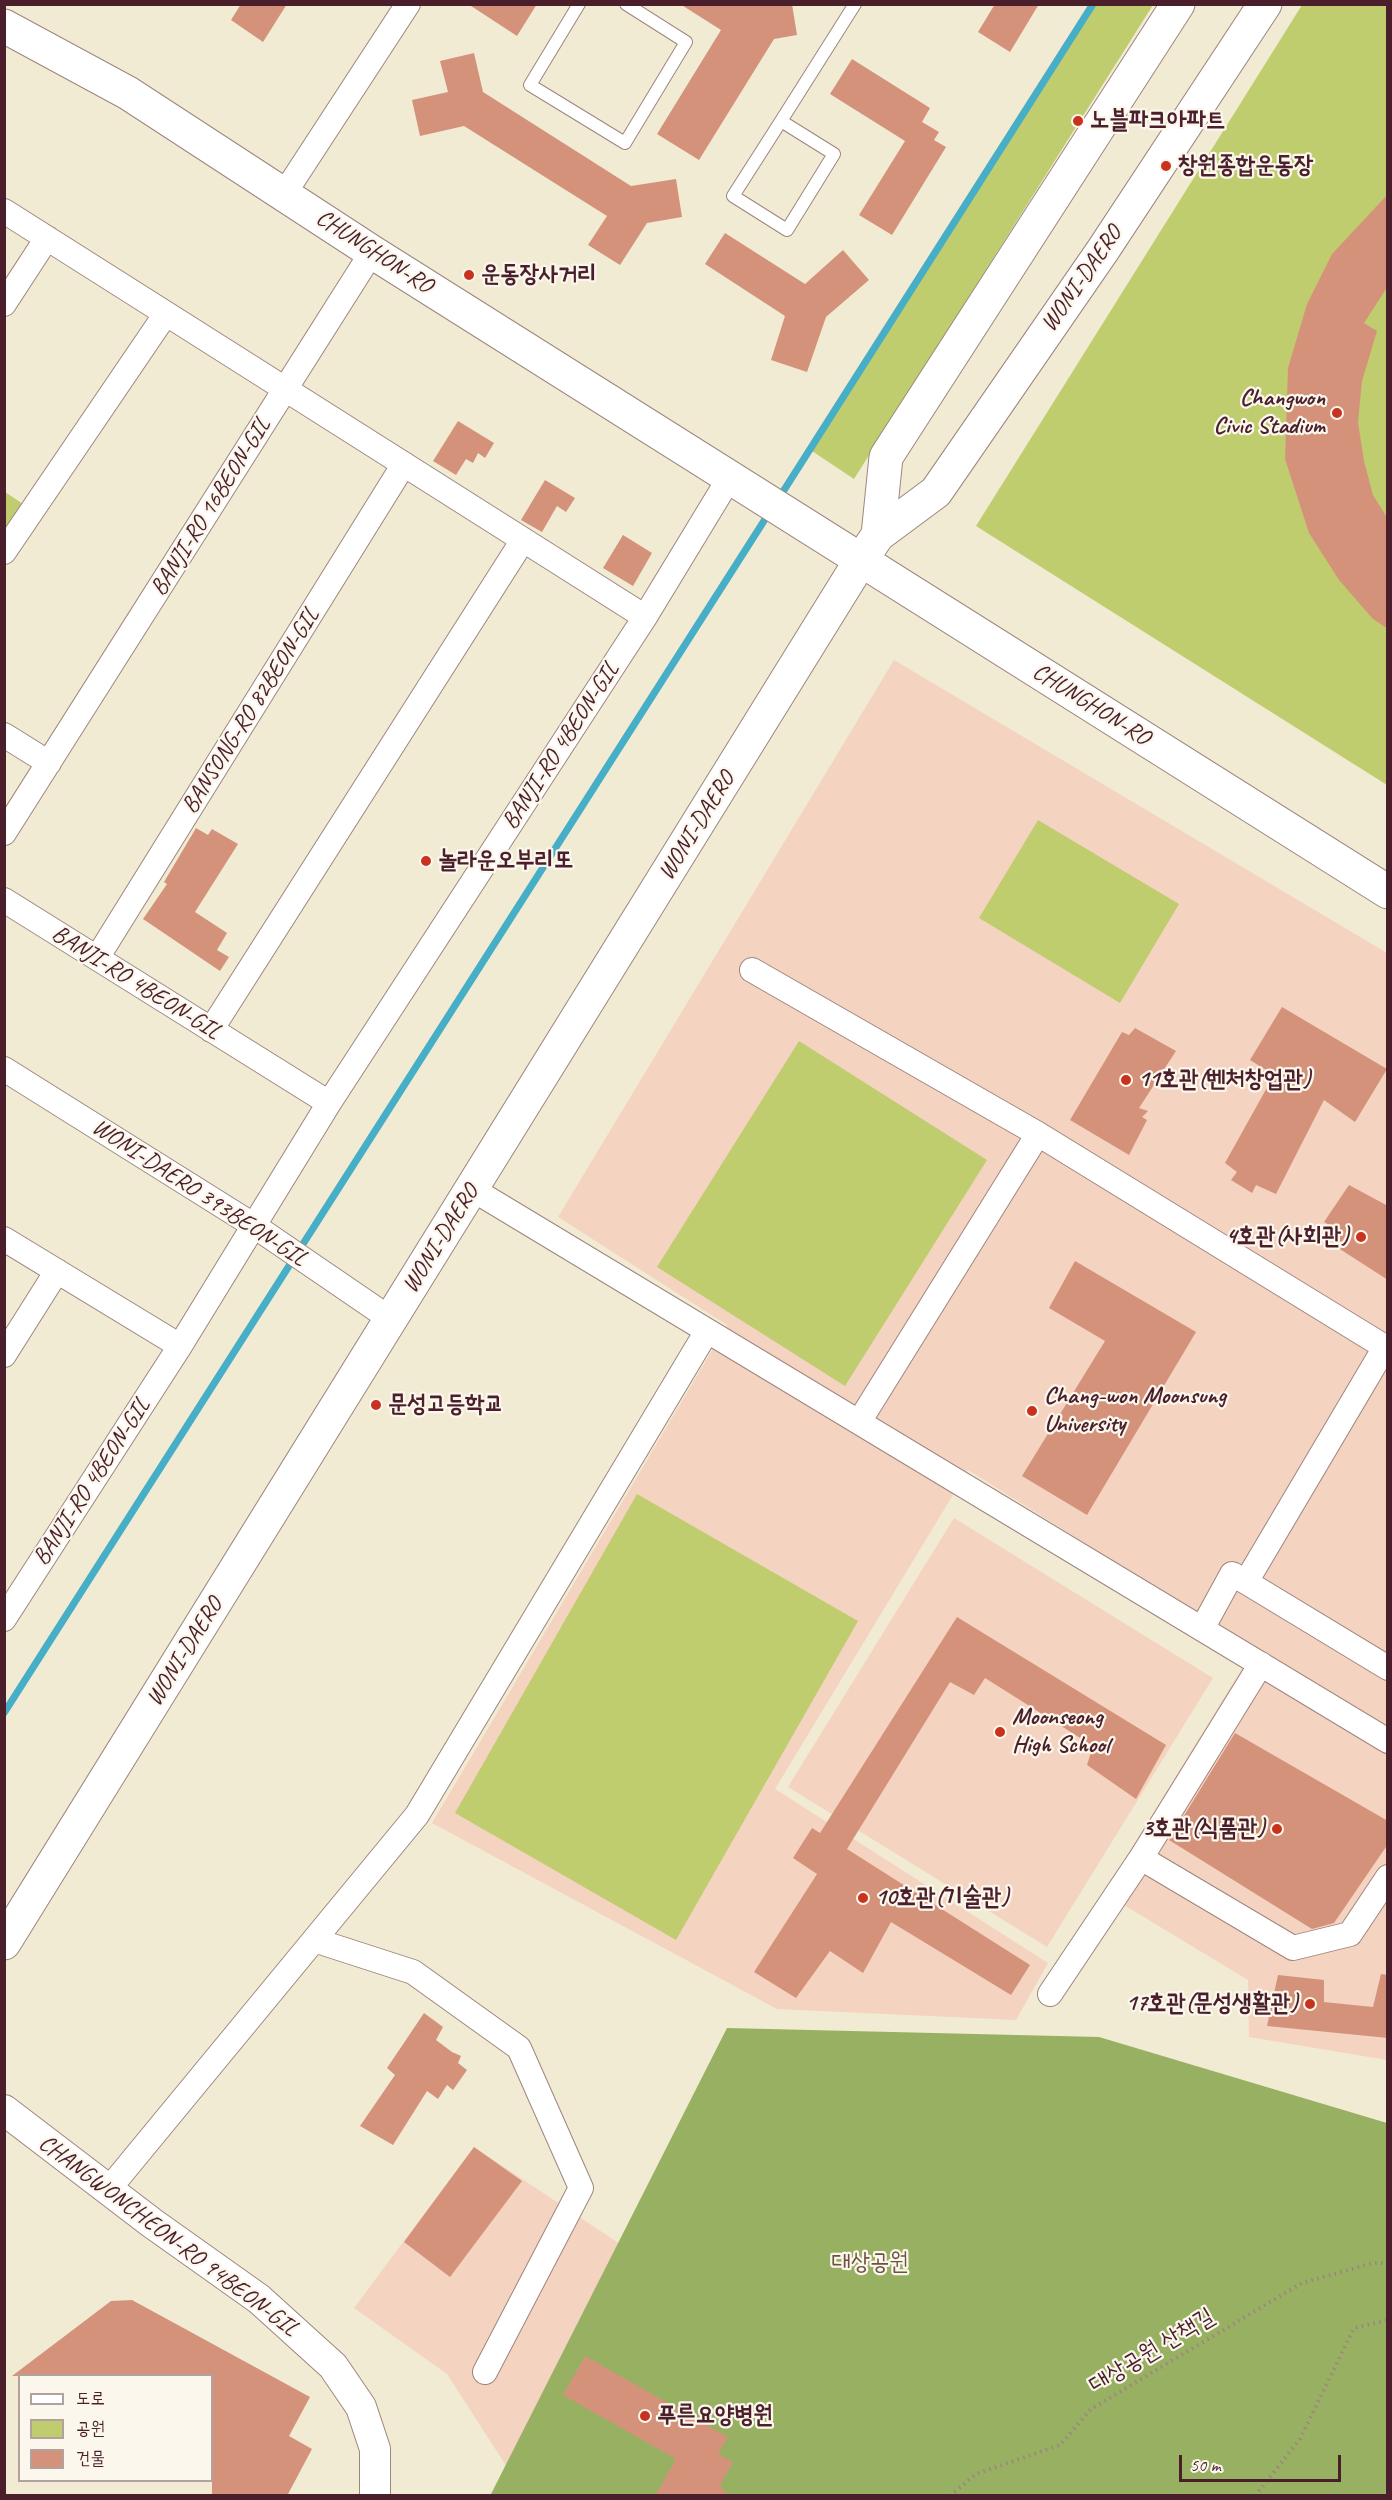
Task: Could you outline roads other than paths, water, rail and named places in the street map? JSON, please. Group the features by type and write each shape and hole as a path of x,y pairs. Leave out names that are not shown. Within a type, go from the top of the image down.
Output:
{"main road":[{"name":"WONI-DAERO","path":"869,547 886,458 1178,4"},
{"name":"WONI-DAERO","path":"4,1943 869,547 936,492 1109,241 1265,4"},
{"name":"CHUNGHON-RO","path":"4,26 128,93 372,252 795,517 869,547 1388,892"}],"street":[{"path":"284,194 408,4"},
{"path":"4,211 165,315 287,388 645,616"},
{"path":"4,304 47,238"},
{"name":"BANJI-RO 16BEON-GIL","path":"4,833 372,252"},
{"path":"4,552 165,315"},
{"name":"BANSONG-RO 82BEON-GIL","path":"97,958 404,464"},
{"name":"BANJI-RO 4BEON-GIL","path":"4,1619 180,1346 329,1104 645,616 736,480"},
{"path":"211,1030 523,540"},
{"path":"4,735 49,763"},
{"name":"BANJI-RO 4BEON-GIL","path":"4,900 329,1104"},
{"path":"752,970 1038,1134 1386,1348 1246,1582"},
{"name":"WONI-DAERO 393BEON-GIL","path":"4,1069 253,1225 392,1320"},
{"path":"859,1422 1038,1134"},
{"path":"472,1189 1388,1741"},
{"path":"4,1239 180,1346"},
{"path":"4,1355 57,1272"},
{"path":"108,2190 417,1815 707,1331"},
{"path":"1202,1629 1232,1574 1388,1668"},
{"path":"1050,1994 1141,1858 1261,1664"},
{"path":"1141,1858 1293,1948 1350,1934 1388,1877"},
{"path":"314,1940 412,1972 519,2048 581,2188 484,2372"},
{"name":"CHANGWONCHEON-RO 94BEON-GIL","path":"4,2110 108,2190 259,2299 333,2366 361,2407 375,2449 375,2496"}],"lane":[{"path":"579,4 530,85 625,143 686,42 626,4"},
{"path":"781,121 834,154 787,230 733,196 855,4"}],"waterway":[{"path":"779,498 1093,4"},
{"path":"4,1713 769,513"}],"place":[{"name":"노블파크아파트","path":"1078,121"},
{"name":"창원종합운동장","path":"1166,166"},
{"name":"운동장사거리","path":"469,275"},
{"name":"Changwon Civic Stadium","path":"1337,413"},
{"name":"놀라운오부리또","path":"426,861"},
{"name":"11호관(벤처창업관)","path":"1126,1080"},
{"name":"4호관(사회관)","path":"1361,1237"},
{"name":"문성고등학교","path":"376,1405"},
{"name":"Chang-won Moonsung University","path":"1032,1411"},
{"name":"Moonseong High School","path":"1000,1732"},
{"name":"3호관(식품관)","path":"1277,1829"},
{"name":"10호관(기술관)","path":"863,1898"},
{"name":"17호관(문성생활관)","path":"1310,2004"},
{"name":"푸른요양병원","path":"645,2416"}],"park label":[{"name":"대상공원","path":"870,2263"}]}
